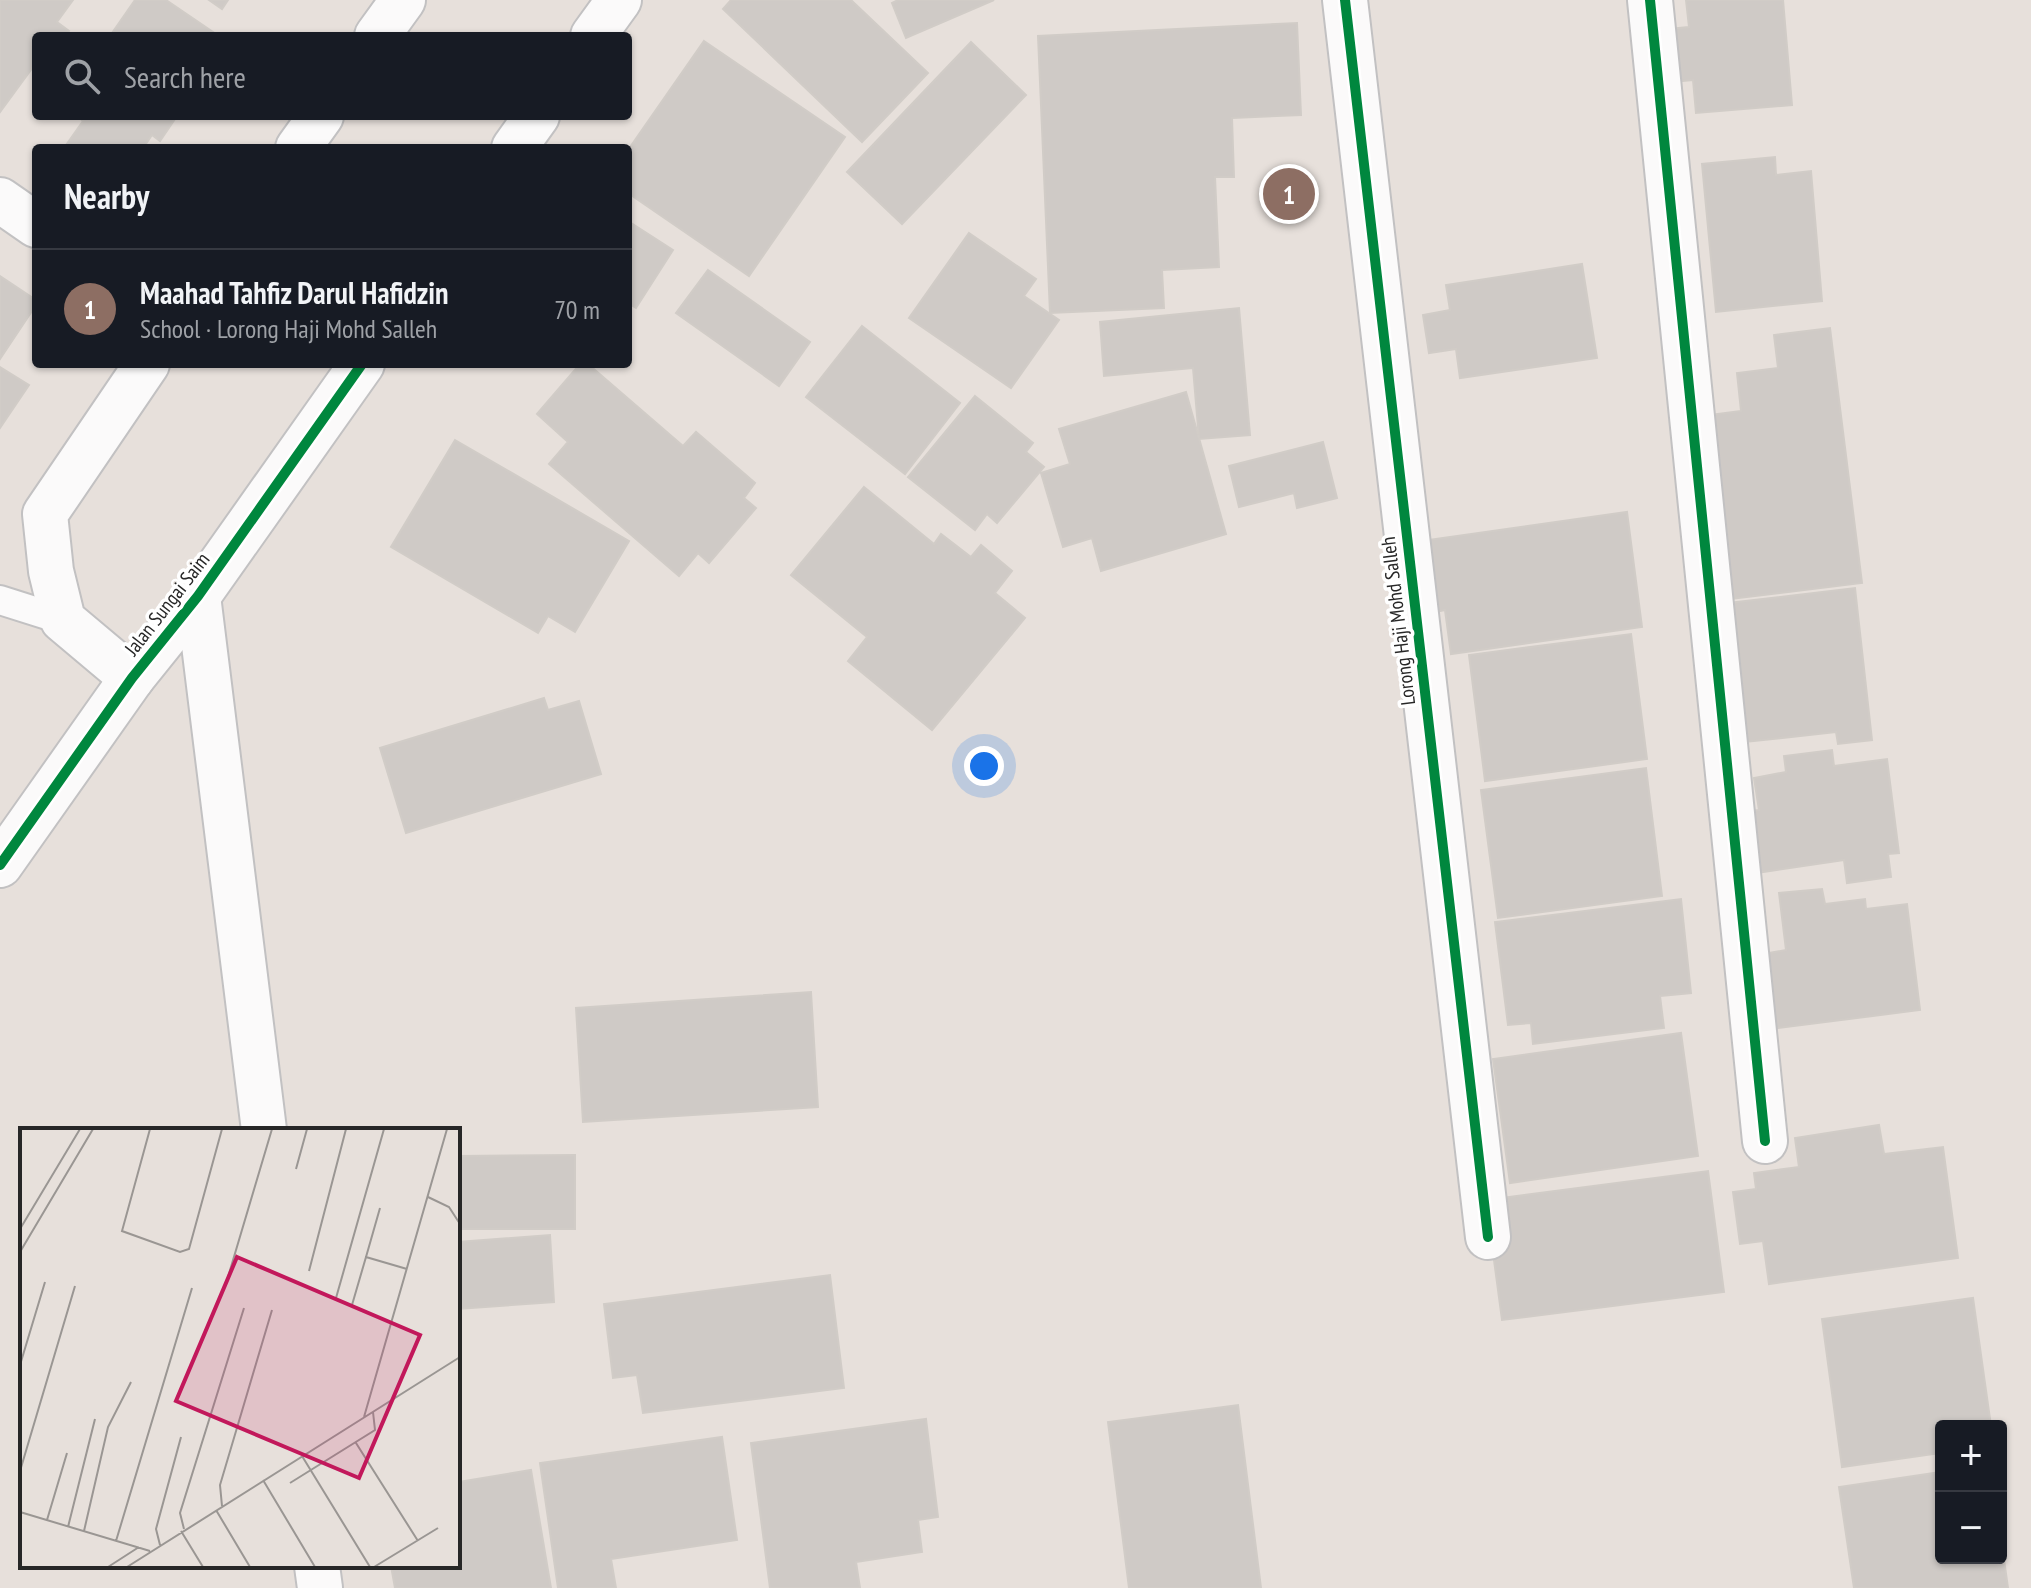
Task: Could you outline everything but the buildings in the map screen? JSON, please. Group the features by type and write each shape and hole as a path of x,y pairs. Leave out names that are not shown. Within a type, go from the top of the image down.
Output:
{"street":[{"path":"380,32 403,0"},
{"path":"596,32 619,0"},
{"name":"Lorong Haji Mohd Salleh","path":"1345,0 1488,1237"},
{"path":"1650,0 1765,1141"},
{"path":"301,144 318,120"},
{"path":"517,144 534,120"},
{"path":"0,200 32,222"},
{"path":"132,678 63,620 51,571 45,514 144,368"},
{"name":"Jalan Sungai Saim","path":"0,865 132,678 198,596 359,368"},
{"name":"Jalan Sungai Saim","path":"198,596 264,1128"},
{"path":"317,1568 320,1588"}],"lane":[{"path":"0,600 63,620"}],"cycle path":[{"path":"1345,0 1488,1237"},
{"path":"1650,0 1765,1141"},
{"path":"0,865 132,678 198,596 359,368"}],"place":[{"name":"Maahad Tahfiz Darul Hafidzin","path":"1289,194"}]}
